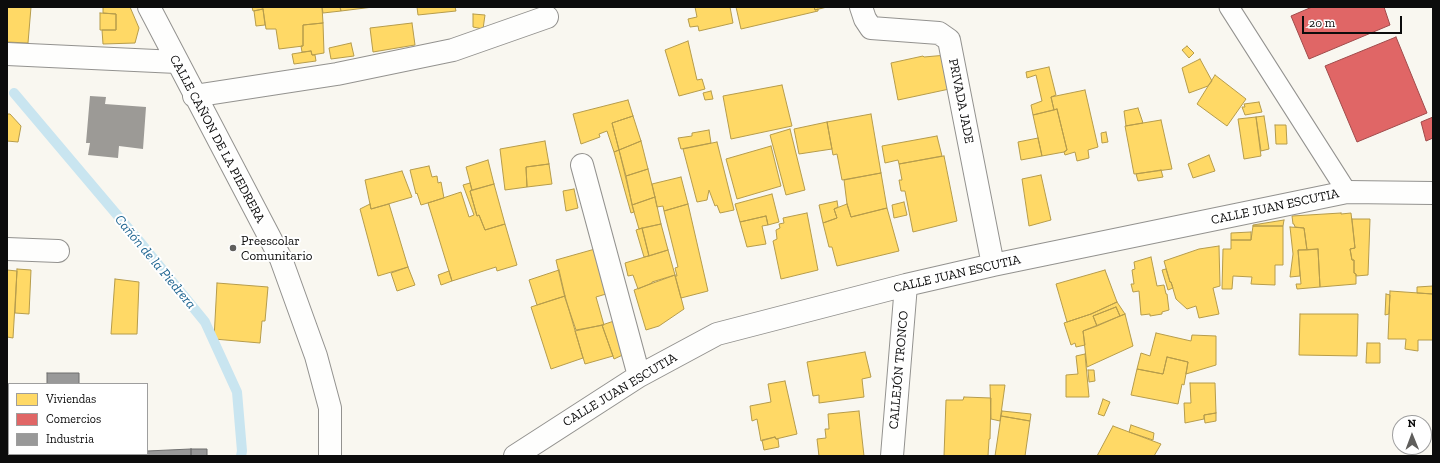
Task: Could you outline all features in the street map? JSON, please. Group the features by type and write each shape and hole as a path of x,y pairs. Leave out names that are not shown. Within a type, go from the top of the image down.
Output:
{"street":[{"name":"CALLE CAÑON DE LA PIEDRERA","path":"149,7 176,62 281,259 316,356 330,408 330,456"},
{"name":"PRIVADA JADE","path":"861,7 865,19 871,28 939,33 949,40 993,265"},
{"path":"194,96 337,74 453,50 546,17"},
{"path":"7,54 176,62"},
{"path":"582,165 639,376"},
{"name":"CALLE JUAN ESCUTIA","path":"515,456 639,376 716,334 906,285 993,265 1348,192 1433,193"},
{"path":"7,249 58,251"},
{"name":"CALLEJÓN TRONCO","path":"892,456 906,285"}],"lane":[{"path":"1229,7 1348,192"}],"building: Viviendas":[{"path":"7,7 31,7 28,43 7,42"},
{"path":"103,7 130,7 139,28 135,43 103,44 102,30 116,30 116,14 103,13"},
{"path":"252,7 322,7 323,23 303,25 303,46 279,49 276,29 266,29 263,9 253,11"},
{"path":"322,7 340,7 341,11 323,13"},
{"path":"340,7 373,7 341,11"},
{"path":"417,7 455,7 456,11 418,15"},
{"path":"695,7 730,7 733,23 699,31 698,26 690,27 688,19 697,17"},
{"path":"736,7 814,7 815,10 818,9 818,11 741,29"},
{"path":"814,7 827,7 815,10"},
{"path":"263,9 265,25 256,26 254,11"},
{"path":"100,13 116,14 116,30 100,30"},
{"path":"473,14 485,15 483,29 473,27"},
{"path":"323,23 324,53 312,55 311,51 302,52 301,46 303,46 303,25"},
{"path":"412,23 415,45 373,52 370,28"},
{"path":"688,41 697,80 702,79 705,89 679,96 665,50"},
{"path":"351,43 354,56 331,59 329,48"},
{"path":"1187,46 1194,53 1189,58 1182,50"},
{"path":"311,51 312,55 315,55 316,61 294,64 292,54"},
{"path":"947,55 954,88 898,100 891,63 923,56"},
{"path":"1200,59 1212,81 1208,86 1189,93 1182,68"},
{"path":"1049,67 1056,95 1051,97 1054,110 1033,115 1031,105 1042,101 1036,75 1027,78 1026,72"},
{"path":"1215,75 1246,99 1227,126 1197,104"},
{"path":"782,85 792,126 731,139 723,96"},
{"path":"1085,90 1098,147 1088,150 1089,158 1077,161 1075,152 1065,155 1064,152 1067,150 1057,109 1054,110 1051,97"},
{"path":"711,91 713,99 705,100 703,93"},
{"path":"628,100 633,116 612,123 619,150 614,152 607,131 599,134 600,137 581,144 573,114"},
{"path":"1259,102 1262,112 1245,115 1242,107 1245,107 1244,104"},
{"path":"1138,108 1143,123 1126,126 1124,111"},
{"path":"1057,109 1067,150 1064,152 1042,156 1033,115"},
{"path":"7,114 10,114 21,126 18,142 7,141"},
{"path":"871,114 881,173 842,180 837,154 833,155 827,122"},
{"path":"633,116 641,141 619,150 612,123"},
{"path":"1264,116 1269,149 1261,151 1256,117"},
{"path":"1256,117 1261,156 1244,159 1238,119"},
{"path":"1161,120 1172,169 1134,174 1125,126"},
{"path":"827,122 832,149 799,154 794,129"},
{"path":"1275,125 1286,125 1287,144 1276,144"},
{"path":"790,129 805,190 786,195 770,135"},
{"path":"709,130 711,143 681,149 678,138 692,136 692,133"},
{"path":"1106,132 1108,142 1102,143 1101,133"},
{"path":"937,136 942,156 899,164 898,160 885,163 882,146"},
{"path":"1038,138 1042,156 1021,160 1018,142"},
{"path":"545,141 549,164 526,167 527,187 505,190 500,149"},
{"path":"641,141 648,169 626,176 619,150"},
{"path":"717,142 734,210 720,213 717,205 715,206 709,190 707,200 697,202 683,149"},
{"path":"771,146 781,186 737,199 726,159"},
{"path":"619,150 634,212 631,213 614,152"},
{"path":"1209,155 1215,171 1193,178 1188,164"},
{"path":"944,156 957,221 913,232 905,191 901,191 899,180 902,180 899,164"},
{"path":"488,160 494,184 472,190 466,167"},
{"path":"549,164 552,184 527,187 526,167"},
{"path":"429,166 432,177 437,176 438,183 441,182 444,198 421,205 417,193 416,194 410,170"},
{"path":"648,169 655,197 632,205 626,176"},
{"path":"1161,170 1163,177 1138,181 1136,174"},
{"path":"402,171 412,197 371,209 365,180"},
{"path":"881,173 887,208 851,217 847,204 844,180"},
{"path":"1041,175 1051,220 1029,226 1022,179"},
{"path":"681,177 688,204 664,211 663,206 657,207 652,184"},
{"path":"470,183 472,190 470,191 477,216 479,215 485,230 505,224 517,265 497,271 496,267 452,281 428,203 461,192 469,217 474,215 463,185"},
{"path":"494,184 505,224 485,230 479,215 477,216 470,191"},
{"path":"574,189 578,208 566,211 563,191"},
{"path":"772,194 779,222 768,225 766,216 740,222 735,204"},
{"path":"655,197 661,224 639,229 632,205"},
{"path":"837,201 838,207 834,209 837,218 823,223 819,205"},
{"path":"904,202 907,215 894,218 892,205"},
{"path":"370,204 371,209 389,204 408,267 378,276 360,209"},
{"path":"688,204 708,291 681,298 675,276 677,276 675,268 678,267 664,211"},
{"path":"847,204 851,217 887,208 899,251 837,266 832,247 829,247 823,223 837,218 834,209"},
{"path":"807,213 818,270 781,279 773,241 777,239 776,230 780,228 779,224 784,223 783,218"},
{"path":"1351,213 1355,248 1350,249 1352,260 1354,260 1356,284 1320,287 1318,249 1307,250 1304,228 1295,227 1292,216"},
{"path":"766,216 768,225 762,226 766,244 747,247 740,222"},
{"path":"1352,219 1370,219 1368,275 1356,276 1354,273 1354,260 1352,260 1350,249 1355,248"},
{"path":"1284,220 1283,226 1253,226 1253,225"},
{"path":"661,224 668,250 649,256 642,228"},
{"path":"1253,226 1283,226 1283,265 1275,265 1275,285 1251,284 1252,277 1233,276 1232,289 1222,289 1223,249 1231,249 1231,240 1251,240"},
{"path":"1290,227 1304,228 1307,250 1298,250 1300,276 1290,277 1293,254"},
{"path":"642,228 649,256 644,257 636,230"},
{"path":"1251,232 1251,240 1231,240 1231,233"},
{"path":"1219,246 1220,286 1213,288 1219,314 1199,318 1196,306 1187,309 1176,299 1164,261 1199,249"},
{"path":"595,249 606,294 596,297 604,325 576,330 565,298 556,260"},
{"path":"1318,249 1320,287 1297,289 1296,284 1301,284 1298,250"},
{"path":"668,250 675,275 652,282 638,289 633,275 628,276 625,263"},
{"path":"1151,257 1157,286 1164,285 1169,310 1162,312 1162,314 1150,316 1150,314 1141,315 1139,291 1133,292 1131,284 1134,284 1132,270 1135,269 1134,262"},
{"path":"408,267 415,285 397,291 391,273"},
{"path":"17,269 31,270 29,314 15,313"},
{"path":"1166,269 1173,288 1168,290 1162,270"},
{"path":"7,270 17,271 13,338 7,337"},
{"path":"559,270 565,296 537,305 529,280"},
{"path":"1105,270 1117,302 1091,314 1067,322 1056,284"},
{"path":"449,271 452,281 441,285 438,275"},
{"path":"675,275 684,309 659,326 646,330 634,290"},
{"path":"115,279 139,282 137,334 111,334"},
{"path":"217,283 268,287 265,321 262,321 260,343 214,339"},
{"path":"1433,286 1433,294 1417,293 1417,287"},
{"path":"1390,291 1433,294 1433,340 1418,340 1418,351 1405,349 1406,339 1388,339"},
{"path":"1386,294 1390,295 1389,314 1385,315"},
{"path":"565,296 583,358 551,369 531,307"},
{"path":"1117,302 1125,314 1120,316 1116,307 1093,316 1097,326 1083,331 1085,345 1076,347 1075,343 1071,345 1064,323 1091,314"},
{"path":"1116,307 1120,316 1097,326 1093,316"},
{"path":"1125,314 1133,346 1087,367 1083,331"},
{"path":"1300,314 1358,314 1357,356 1299,355"},
{"path":"617,320 627,353 614,359 602,325"},
{"path":"602,325 613,356 585,364 575,331"},
{"path":"1156,333 1191,341 1192,335 1216,336 1216,365 1186,374 1188,362 1167,357 1163,374 1137,369 1141,353 1150,356"},
{"path":"1367,343 1380,343 1380,363 1366,363"},
{"path":"865,352 871,377 862,379 864,397 819,403 819,395 813,396 807,362"},
{"path":"1085,354 1089,397 1066,397 1066,375 1078,374 1076,356"},
{"path":"1167,357 1188,362 1184,385 1182,384 1178,404 1131,395 1137,369 1163,374"},
{"path":"1088,370 1094,370 1095,381 1089,382"},
{"path":"785,381 797,434 776,439 775,437 761,441 757,419 752,421 750,406 771,402 768,384"},
{"path":"1190,383 1215,383 1216,413 1204,415 1204,419 1185,423 1184,403 1191,403"},
{"path":"990,385 1005,385 1000,421 991,419"},
{"path":"964,397 991,398 988,456 944,456 946,400 963,400"},
{"path":"1103,399 1110,402 1104,416 1098,414"},
{"path":"859,411 864,456 819,456 817,439 826,438 825,429 829,429 828,414"},
{"path":"1002,411 1031,414 1030,421 1001,416"},
{"path":"1216,413 1216,421 1205,423 1204,415"},
{"path":"1001,416 1030,421 1025,456 995,456"},
{"path":"1131,425 1154,433 1153,440 1129,432"},
{"path":"1113,426 1161,444 1154,456 1097,456"},
{"path":"775,437 778,439 779,447 764,450 762,440"}],"building: Comercios":[{"path":"1312,7 1384,7 1390,25 1309,59 1291,16"},
{"path":"1396,37 1427,113 1357,142 1325,66"},
{"path":"1433,117 1433,138 1426,141 1421,122"}],"building: Industria":[{"path":"47,373 79,373 79,383 47,383"},
{"path":"191,449 207,449 207,456 191,456"},
{"path":"191,449 191,456 113,456 148,455 148,451"},
{"path":"42,455 113,455 113,456 15,456"}],"building: Otros":[{"path":"90,96 106,97 105,104 146,107 143,149 119,146 118,158 88,155 90,143 86,143"}],"waterway":[{"name":"Cañón de la Piedrera","path":"14,93 140,242 205,322 237,392 242,451 241,456"}],"place":[{"name":"Preescolar Comunitario","path":"233,248"}]}
